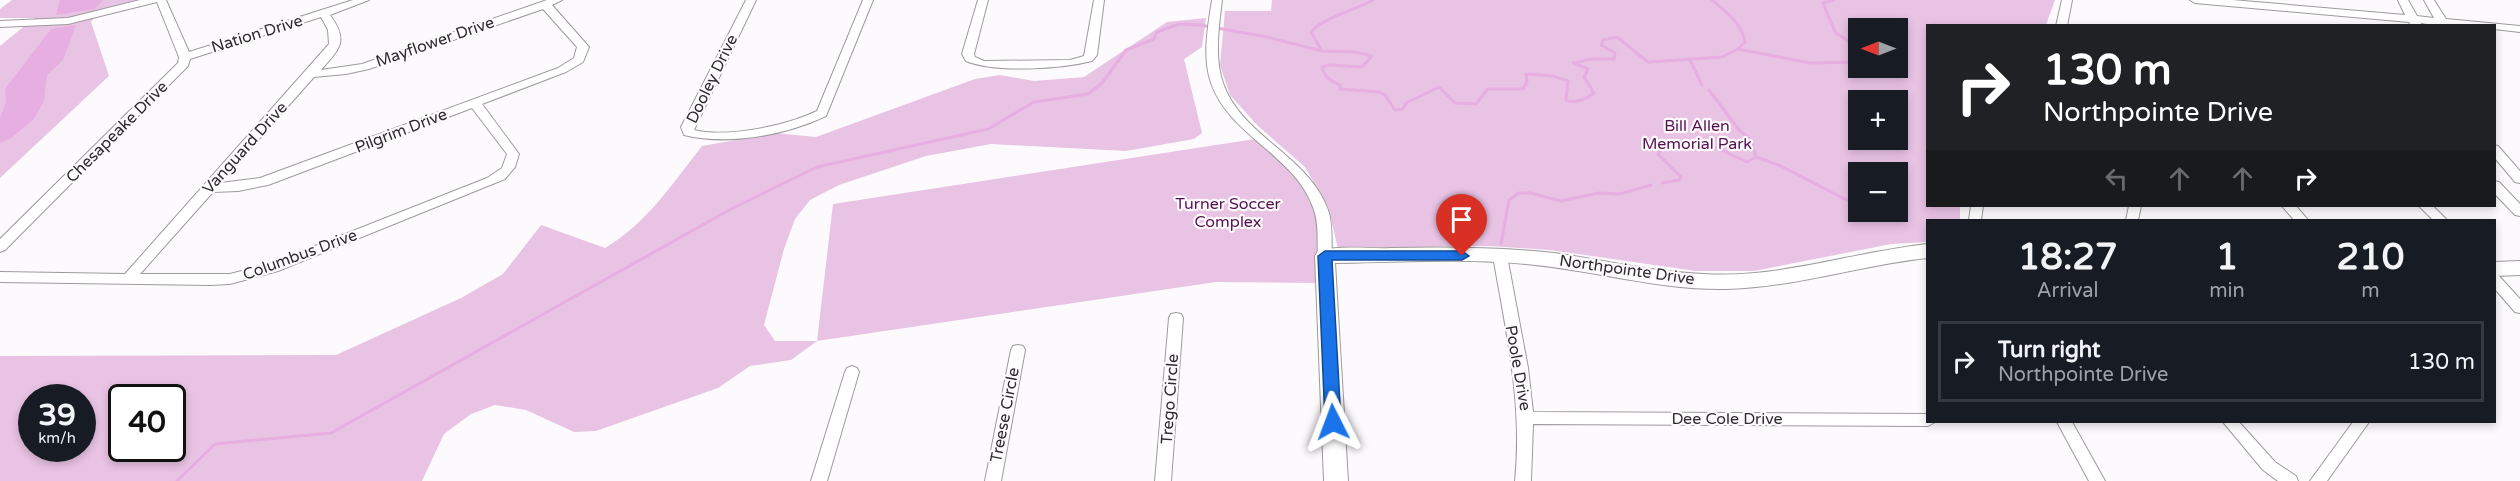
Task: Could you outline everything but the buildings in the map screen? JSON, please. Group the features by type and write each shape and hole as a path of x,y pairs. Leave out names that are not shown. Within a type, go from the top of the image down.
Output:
{"street":[{"path":"0,24 68,21 153,0"},
{"path":"161,0 185,57"},
{"name":"Nation Drive","path":"185,57 364,0"},
{"name":"Dooley Drive","path":"751,0 687,127 688,132 695,136 736,135 813,119 822,113 868,0"},
{"path":"983,0 968,54 970,59 983,64 1081,62 1088,59 1091,55 1099,0"},
{"path":"2061,24 2067,0"},
{"path":"2195,0 2444,24"},
{"path":"2403,0 2415,22"},
{"path":"2429,0 2444,24"},
{"name":"Pilgrim Drive","path":"210,188 238,187 263,182 562,70 579,60 583,47 551,2"},
{"name":"Mayflower Drive","path":"311,74 365,67 551,2"},
{"path":"1217,5 1214,45 1215,75 1229,106 1250,130 1289,160 1315,194 1321,212 1336,481"},
{"path":"2330,12 2333,24"},
{"name":"Vanguard Drive","path":"129,278 333,49 337,34 323,14"},
{"path":"2496,26 2520,29"},
{"name":"Chesapeake Drive","path":"0,248 177,73 185,57"},
{"name":"Columbus Drive","path":"0,277 210,280 252,274 505,174 511,165 513,154 476,103"},
{"path":"2496,151 2520,179"},
{"path":"2496,187 2520,212"},
{"path":"2290,207 2300,219"},
{"path":"2427,207 2439,219"},
{"name":"Northpointe Drive","path":"1325,256 1500,256 1553,260 1649,277 1721,282 1757,281 1877,258 1926,251"},
{"name":"Poole Drive","path":"1500,256 1527,418 1527,454 1522,481"},
{"path":"2496,268 2520,268"},
{"path":"2496,281 2520,308"},
{"name":"Trego Circle","path":"1163,481 1176,318"},
{"name":"Treese Circle","path":"993,481 1018,350"},
{"path":"819,481 852,372"},
{"name":"Dee Cole Drive","path":"1527,418 1926,420"},
{"path":"2065,423 2097,481"},
{"path":"2231,423 2269,466 2290,481"},
{"path":"2318,481 2360,423"}],"green space":[{"path":"12,0 136,0 101,9 91,22 109,76 0,178 0,46 34,18 0,18 0,9"},
{"name":"Bill Allen Memorial Park","path":"1272,0 2055,0 2046,24 1926,24 1926,207 1960,207 1960,219 1926,219 1926,242 1891,244 1754,271 1696,271 1550,250 1489,246 1338,248 1328,207 1305,167 1258,126 1230,95 1220,65 1225,11 1271,11"},
{"path":"1206,18 1202,47 1184,59 1202,133 1194,139 1126,151 991,144 926,156 839,185 810,200 795,219 784,249 764,325 775,341 817,341 791,360 750,366 718,388 596,431 574,432 526,410 495,405 471,414 444,434 422,481 0,481 0,356 336,355 461,298 503,274 541,225 605,248 646,215 702,146 775,133 816,137 975,79 1000,75 1034,81 1084,77 1167,22"},
{"name":"Turner Soccer Complex","path":"1255,139 1298,181 1310,201 1317,227 1318,283 1216,282 817,341 833,204"}],"shaded area":[{"path":"60,0 103,0 95,9 56,15"},
{"path":"76,25 63,60 47,75 44,101 34,119 11,138 0,143 0,118 6,102 5,89 51,29"}],"waterway":[{"path":"1322,51 1311,32 1331,18 1373,0"},
{"path":"1712,0 1733,18 1741,29 1745,42 1739,48"},
{"path":"1834,0 1823,3 1835,32 1848,41"},
{"path":"177,481 215,444 331,433 731,209 817,167 988,129 1034,102 1088,94 1103,82 1126,50 1154,39 1157,32 1179,24 1200,25 1267,37 1322,51"},
{"path":"1322,51 1355,52 1372,56 1362,67 1329,65 1322,67 1328,78 1340,85 1340,89 1379,92 1385,95 1395,110 1403,109 1406,103 1439,87 1455,103 1476,104 1488,89 1523,89 1527,82 1526,74 1553,76 1568,81 1566,100 1580,100 1594,93 1584,77 1588,69 1573,63 1592,59 1614,59 1615,53 1601,45 1603,40 1617,37 1648,62 1722,57 1738,49 1810,63 1848,62"},
{"path":"1690,60 1702,85"},
{"path":"1709,90 1739,130 1751,140 1756,157"},
{"path":"1662,183 1679,180 1681,177 1658,154 1663,148 1683,146 1717,148 1747,162 1756,157"},
{"path":"1756,157 1781,166 1848,201"},
{"path":"1501,244 1509,200 1519,193 1531,193 1561,201 1599,193 1620,194 1651,185"}],"route":[{"path":"1333,422 1325,256 1462,256"}]}
